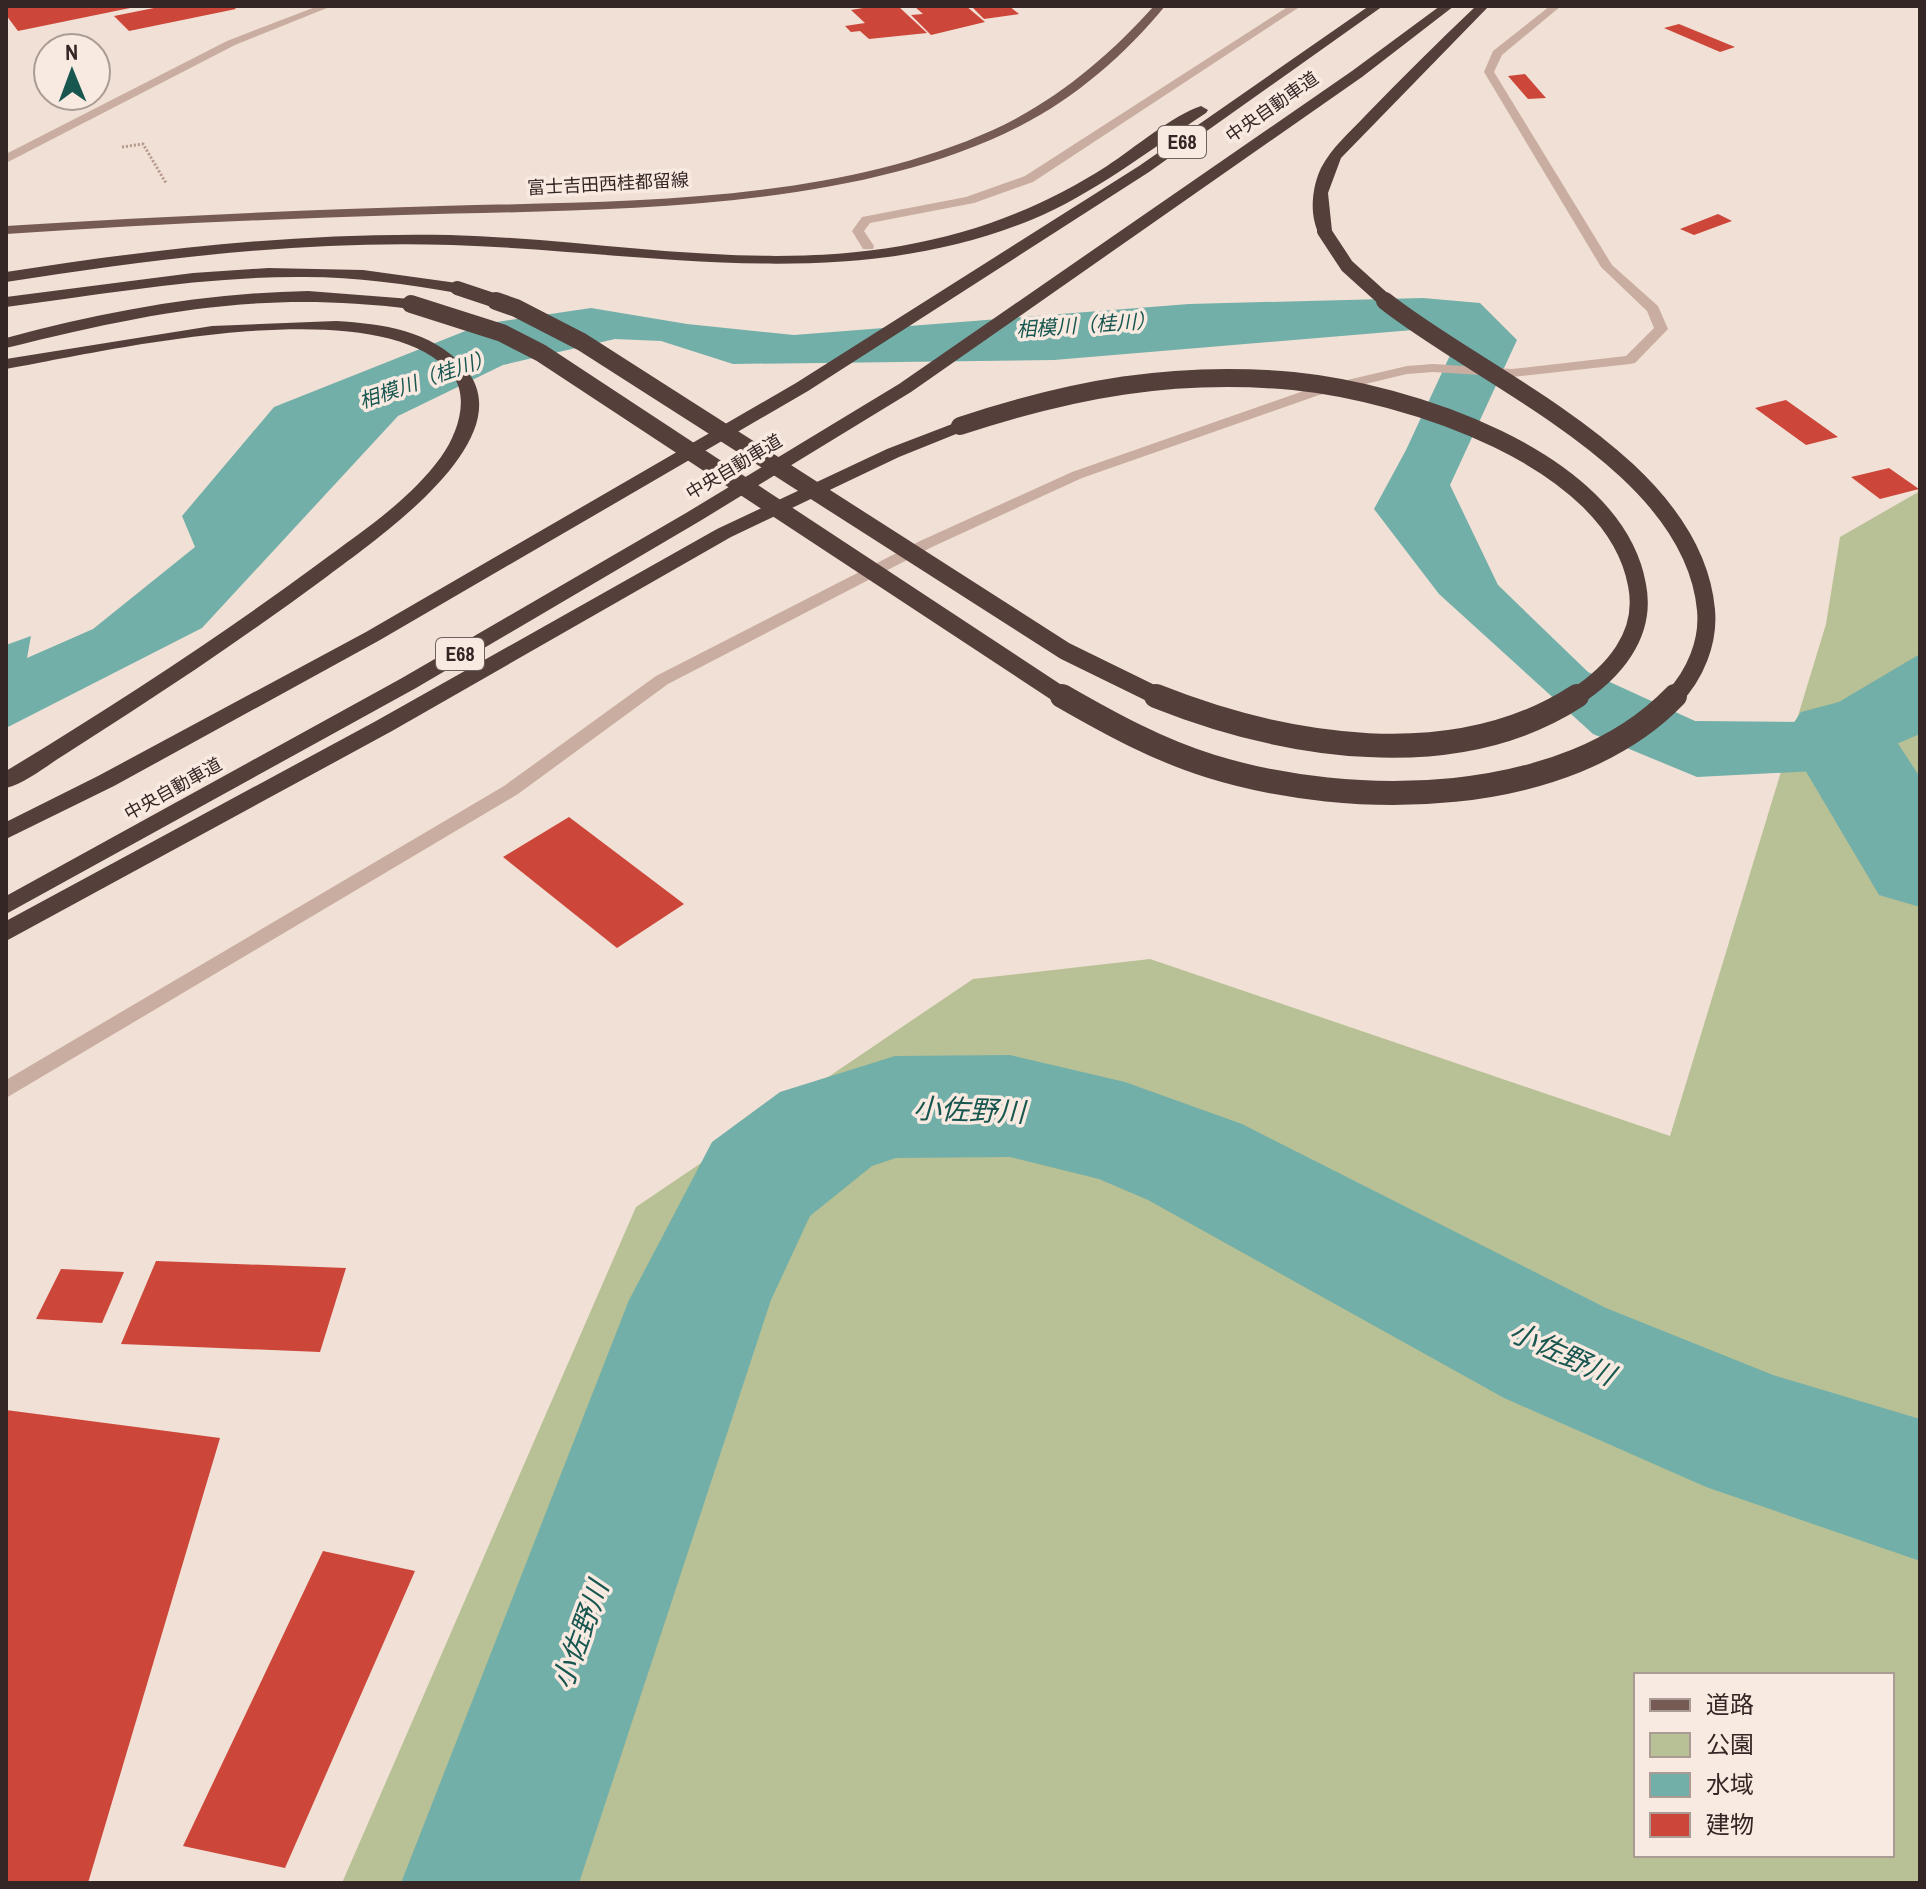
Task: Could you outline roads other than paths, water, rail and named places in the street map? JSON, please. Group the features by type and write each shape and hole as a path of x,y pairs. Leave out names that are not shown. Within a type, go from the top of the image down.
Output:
{"highway":[{"path":"6,277 149,255 321,241 504,242 672,258 785,262 886,253 942,242 1031,215 1073,193 1355,6"},
{"name":"中央自動車道","path":"6,831 106,781 373,636 802,387 1144,169 1377,6"},
{"name":"中央自動車道","path":"6,906 423,675 680,525 905,388 1357,74 1448,6"},
{"path":"6,343 94,320 218,299 316,293 411,304 502,333 541,353 1039,683 1100,719 1161,749 1233,773 1316,788 1408,793 1489,787 1557,770 1616,745 1660,715 1686,684 1701,652 1708,614 1701,582 1684,544 1662,509 1611,459 1536,402 1391,306 1360,280 1335,253 1324,231 1319,210 1320,192 1328,169 1395,91 1483,6"},
{"path":"6,302 188,280 302,272 381,276 457,288 516,308 582,342 1065,651 1114,679 1192,712 1249,730 1310,742 1373,746 1433,743 1496,733 1545,716 1584,693 1614,667 1633,639 1640,608 1636,578 1620,541 1588,499 1563,479 1498,439 1412,406 1319,384 1217,378 1161,380 1068,394 960,426 893,453 724,533 384,726 6,932"},
{"path":"6,364 239,327 359,328 395,333 423,343 460,371 469,386 467,421 447,462 421,492 273,608 143,697 6,781"}],"main road":[{"name":"富士吉田西桂都留線","path":"6,230 219,217 673,200 850,177 940,153 995,133 1040,110 1086,78 1160,6"}],"street":[{"path":"6,159 231,43 327,6"},
{"path":"868,246 858,231 866,220 998,194 1029,179 1296,6"},
{"path":"6,1090 511,790 662,680 912,551 1077,475 1314,392 1407,370 1433,368 1512,373 1630,360 1661,329 1653,309 1607,267 1489,72 1497,53 1556,6"}],"water":[{"name":"相模川（桂川）","path":"1423,298 1480,303 1517,340 1450,485 1498,585 1588,672 1695,721 1805,722 1920,654 1920,734 1835,770 1697,777 1593,734 1439,594 1374,509 1406,450 1452,351 1413,330 1054,360 733,364 661,341 615,339 503,365 398,416 202,628 6,728 6,645 31,636 27,658 93,629 195,547 182,516 274,407 483,324 591,308 687,324 794,335 1189,304"}],"waterway":[{"name":"小佐野川","path":"1839,736 1920,867"},
{"name":"小佐野川","path":"490,1883 700,1300 760,1180 826,1129 895,1107 1010,1106 1125,1134 1195,1162 1555,1353 1759,1439 1920,1490"}]}
